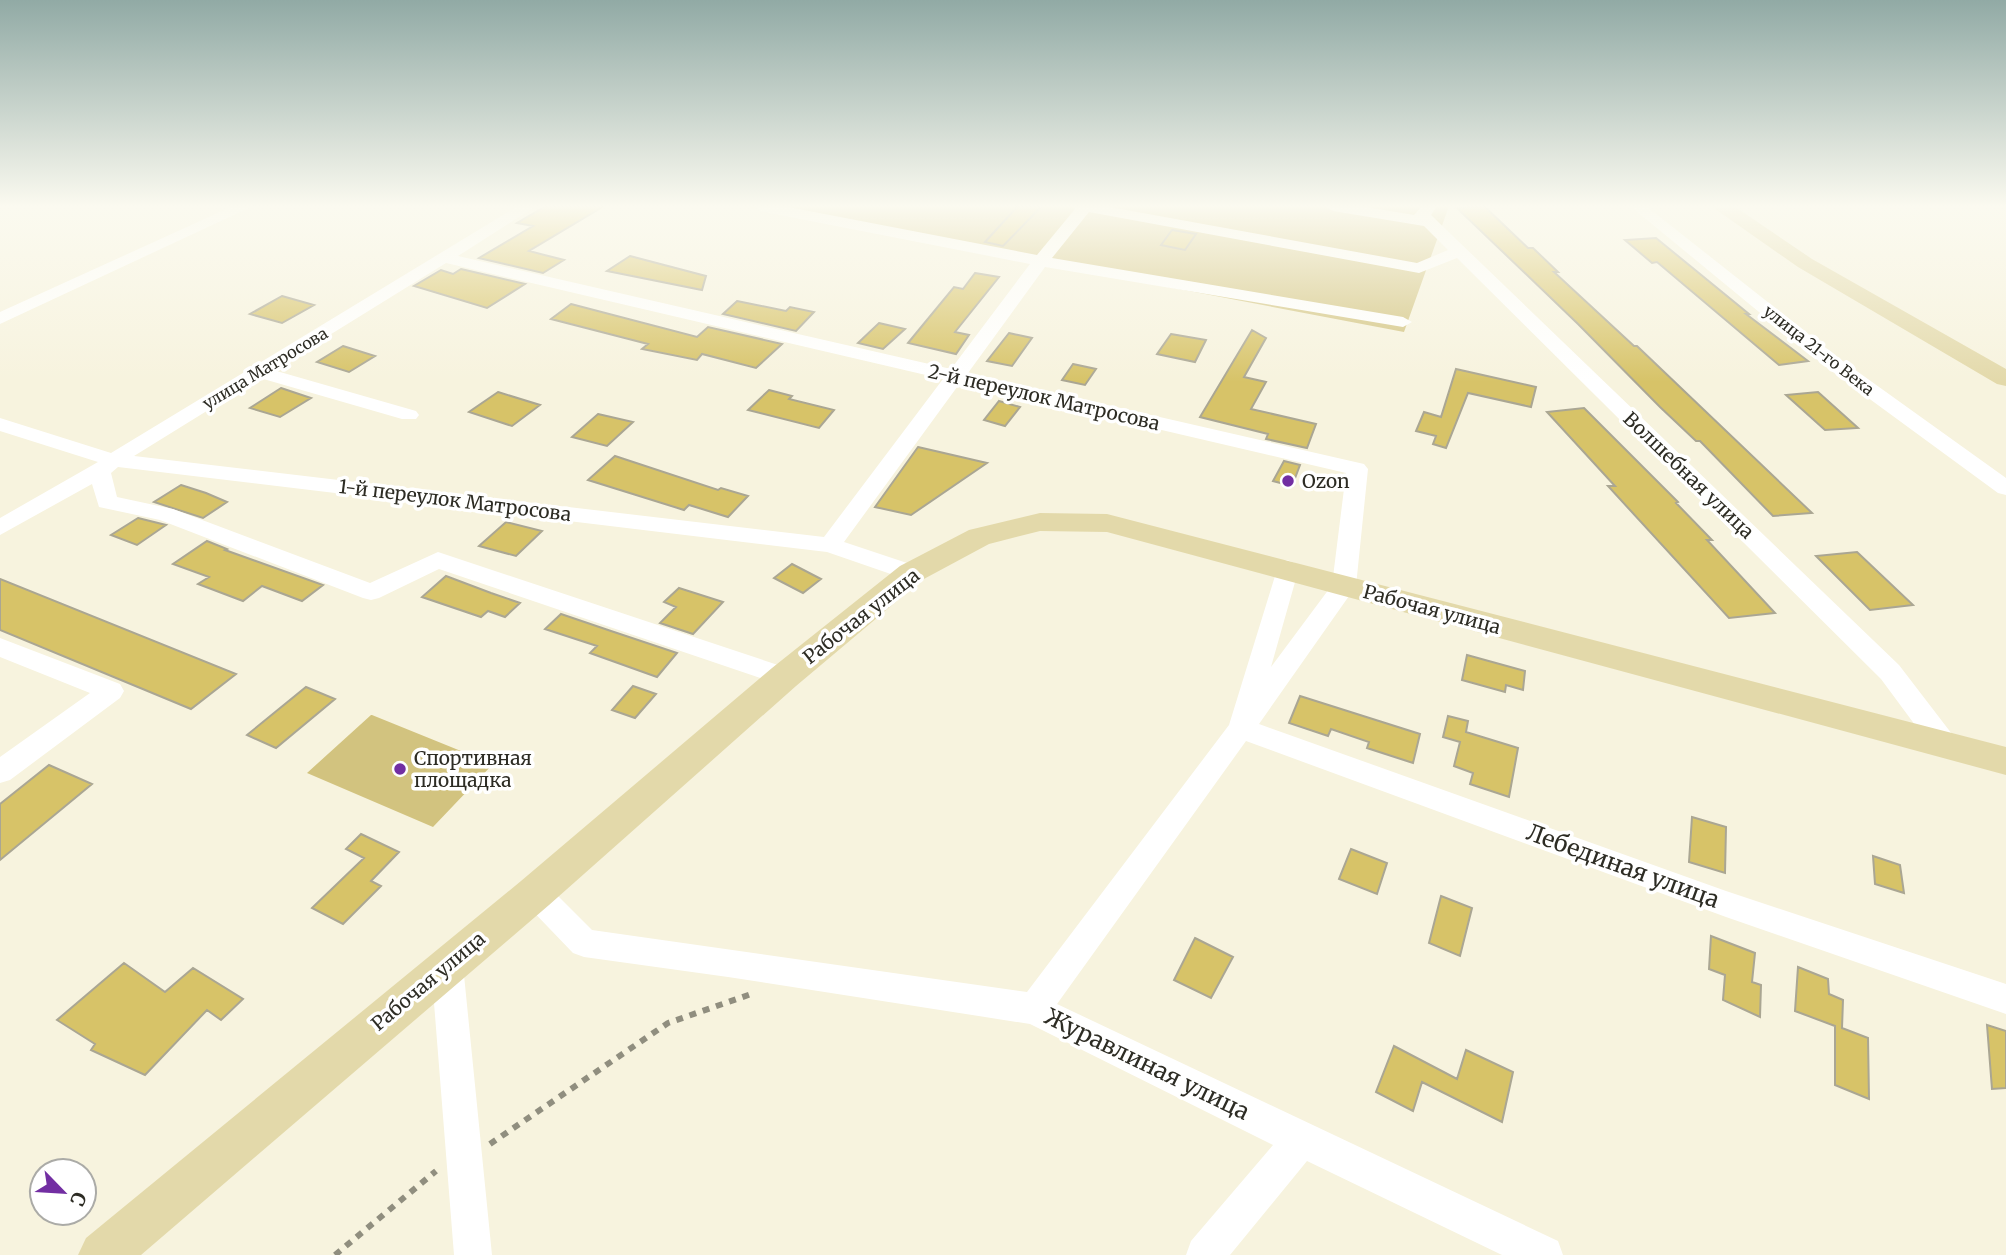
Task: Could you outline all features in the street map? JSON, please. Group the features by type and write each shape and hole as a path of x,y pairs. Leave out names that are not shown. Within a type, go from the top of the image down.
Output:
{"main road":[{"path":"1808,265 2006,379"},
{"path":"1843,265 1909,304 2006,355"},
{"name":"Рабочая улица","path":"103,1255 535,893 784,677 911,573 979,537 1040,522 1107,523 1287,568 1344,586 2006,761"}],"street":[{"path":"0,319 118,265"},
{"name":"улица Матросова","path":"0,528 435,265"},
{"name":"2-й переулок Матросова","path":"474,265 1357,468 1344,586 1034,1009"},
{"path":"830,545 1038,265"},
{"path":"1062,265 1402,322"},
{"path":"1400,265 1419,268 1427,265"},
{"name":"Волшебная улица","path":"1473,265 1890,672 1945,745"},
{"name":"улица 21-го Века","path":"1710,265 1833,363 2006,488"},
{"path":"259,372 410,415"},
{"name":"1-й переулок Матросова","path":"0,424 107,465 830,545 911,573"},
{"path":"107,465 107,502 165,514 371,592 439,560 784,677"},
{"path":"1241,727 1287,568"},
{"path":"0,647 111,691 0,772"},
{"name":"Лебединая улица","path":"1241,727 1726,904 2006,999"},
{"name":"Журавлиная улица","path":"535,893 584,943 1034,1009 1544,1255"},
{"path":"447,965 473,1255"},
{"path":"1205,1255 1301,1140"}],"path":[{"path":"478,1149 499,1140 668,1023 804,975"},
{"path":"335,1255 445,1163"}],"shaded area":[{"path":"1050,265 1428,265 1404,332"},
{"name":"Спортивная площадка","path":"371,715 493,764 433,827 307,773"}],"building":[{"path":"507,265 557,265 543,273"},
{"path":"617,265 663,265 706,276 702,290 607,271"},
{"path":"1516,265 1550,265 1558,272 1554,272 1637,346 1812,513 1773,516 1700,441 1696,441 1660,407"},
{"path":"1660,265 1689,265 1749,314 1746,314 1808,361 1779,365"},
{"path":"461,269 525,284 487,308 414,286 441,270 453,274"},
{"path":"975,273 999,277 955,332 969,335 956,354 908,343 954,287 963,289"},
{"path":"282,296 314,305 282,323 250,314"},
{"path":"737,301 786,311 790,307 814,312 796,331 723,314"},
{"path":"571,304 697,337 708,327 782,344 756,368 702,354 697,360 642,349 648,344 551,319"},
{"path":"879,323 905,329 883,349 858,343"},
{"path":"1252,330 1266,338 1244,377 1266,382 1251,409 1316,424 1307,448 1266,439 1268,434 1200,417"},
{"path":"1009,333 1032,338 1012,366 987,361"},
{"path":"1171,334 1206,340 1195,362 1157,354"},
{"path":"343,346 375,356 349,372 317,362"},
{"path":"1073,364 1096,369 1085,385 1062,380"},
{"path":"1456,369 1536,387 1531,407 1468,393 1446,448 1433,444 1436,436 1416,431 1424,412 1441,417"},
{"path":"281,388 311,398 280,417 250,408"},
{"path":"769,390 792,396 789,399 834,410 819,428 748,410"},
{"path":"498,392 540,405 512,426 469,412"},
{"path":"1818,392 1858,428 1825,430 1786,395"},
{"path":"999,401 1020,407 1005,426 984,420"},
{"path":"1584,408 1678,502 1676,503 1712,540 1707,540 1775,613 1729,618 1608,486 1615,486 1547,412"},
{"path":"598,414 633,422 607,446 572,437"},
{"path":"918,447 987,463 911,515 875,507"},
{"path":"615,456 718,490 721,488 748,496 728,517 689,505 684,510 588,480"},
{"path":"1284,461 1300,465 1292,486 1273,481"},
{"path":"181,485 227,502 203,518 154,502"},
{"path":"138,518 166,525 137,545 111,535"},
{"path":"506,522 542,531 516,556 479,546"},
{"path":"207,541 323,585 302,601 262,586 243,601 198,584 209,577 173,564"},
{"path":"1857,552 1913,605 1870,610 1816,556"},
{"path":"792,564 821,579 803,593 774,578"},
{"path":"446,576 520,603 505,617 488,611 481,617 422,597"},
{"path":"0,579 236,674 191,709 0,630"},
{"path":"679,588 723,602 693,634 660,623 676,607 664,602"},
{"path":"561,614 677,653 657,677 590,653 597,646 545,629"},
{"path":"1467,655 1525,671 1523,690 1506,685 1505,692 1462,680"},
{"path":"633,686 656,694 635,718 612,710"},
{"path":"306,687 335,699 276,748 247,735"},
{"path":"1300,696 1420,734 1413,763 1367,748 1369,742 1331,729 1328,736 1289,723"},
{"path":"1448,716 1468,721 1466,732 1518,748 1509,797 1470,784 1473,773 1454,766 1460,742 1443,737"},
{"path":"49,765 92,784 0,860 0,804"},
{"path":"1692,817 1726,827 1725,873 1689,862"},
{"path":"361,834 399,852 371,881 381,886 343,924 312,908 364,858 346,849"},
{"path":"1351,849 1387,863 1377,894 1339,879"},
{"path":"1873,856 1900,865 1904,893 1875,884"},
{"path":"1441,896 1472,908 1460,956 1429,943"},
{"path":"1711,936 1755,953 1752,982 1761,985 1760,1017 1723,1000 1725,975 1709,969"},
{"path":"1195,938 1233,957 1211,998 1174,980"},
{"path":"124,963 165,992 193,968 243,999 221,1020 207,1010 145,1075 91,1050 95,1044 57,1020"},
{"path":"1798,967 1828,979 1829,994 1843,1000 1842,1028 1868,1038 1869,1099 1835,1085 1835,1026 1795,1011"},
{"path":"1987,1025 2006,1031 2006,1088 1992,1089"},
{"path":"1394,1046 1457,1079 1466,1050 1513,1072 1502,1122 1422,1082 1413,1111 1376,1092"}],"place":[{"name":"Ozon","path":"1288,481"},
{"name":"Спортивная площадка","path":"400,769"}]}
